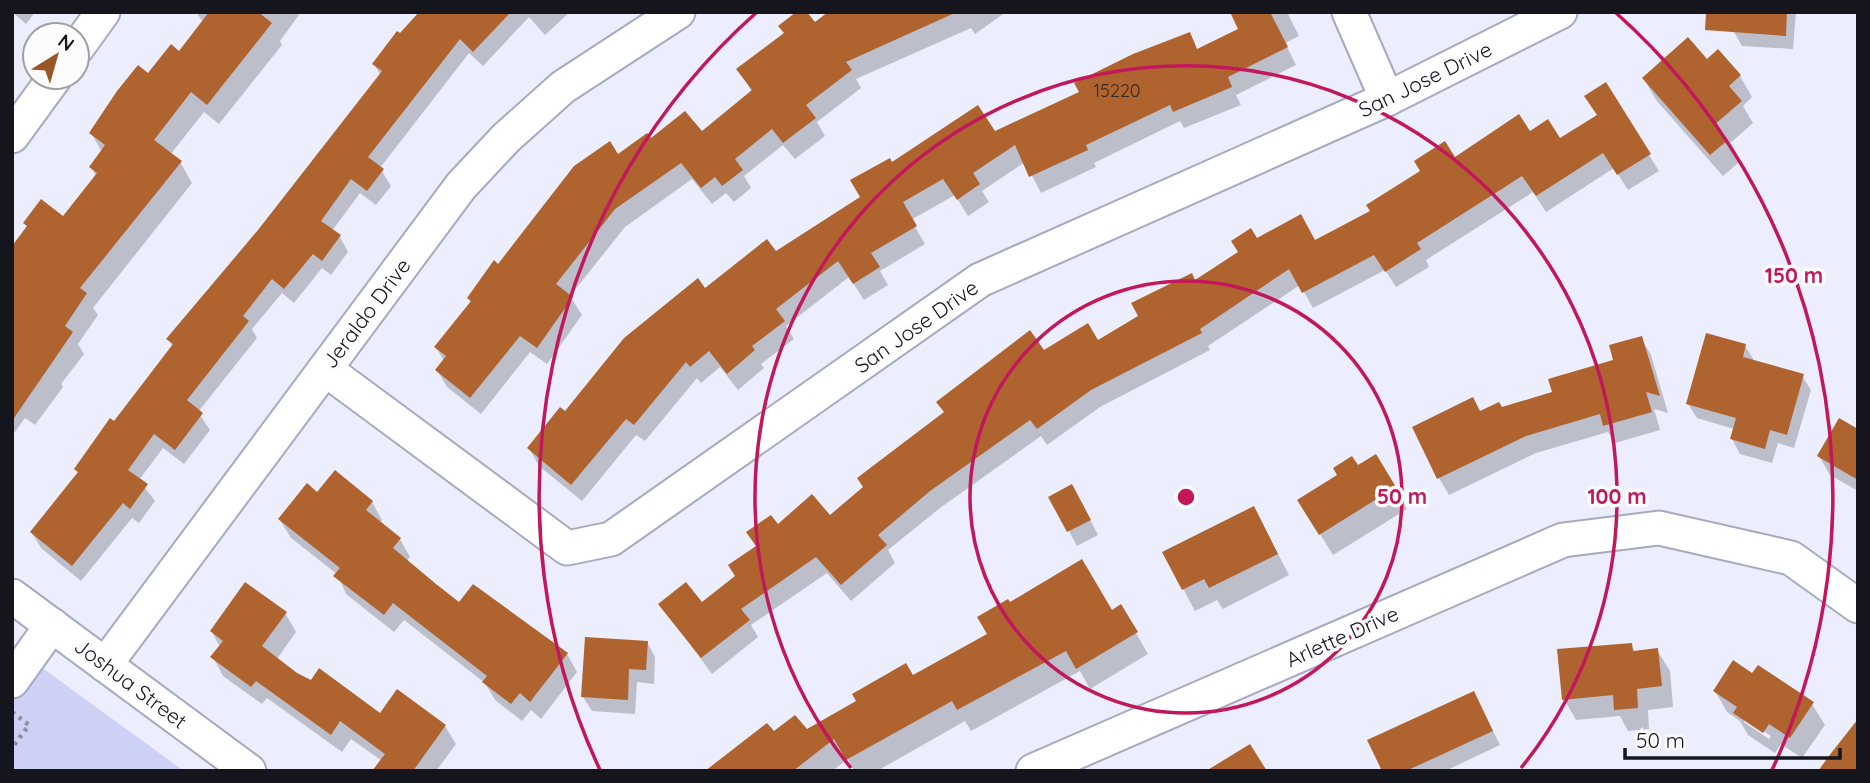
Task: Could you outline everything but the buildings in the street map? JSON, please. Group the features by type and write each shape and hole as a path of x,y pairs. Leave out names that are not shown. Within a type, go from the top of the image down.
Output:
{"street":[{"path":"91,29 103,12"},
{"name":"Jeraldo Drive","path":"106,665 461,186 506,138 564,88 678,12"},
{"path":"1349,12 1387,99"},
{"name":"San Jose Drive","path":"325,369 567,548 611,539 980,280 1387,99 1560,12"},
{"path":"12,136 22,103 37,91"},
{"name":"Arlette Drive","path":"1033,771 1563,540 1659,528 1791,558 1858,606"},
{"name":"Joshua Street","path":"12,596 249,771"},
{"path":"12,681 52,625"}],"path":[{"path":"12,712 29,724 12,748"}],"shaded area":[{"path":"12,646 184,771 12,771"}]}
